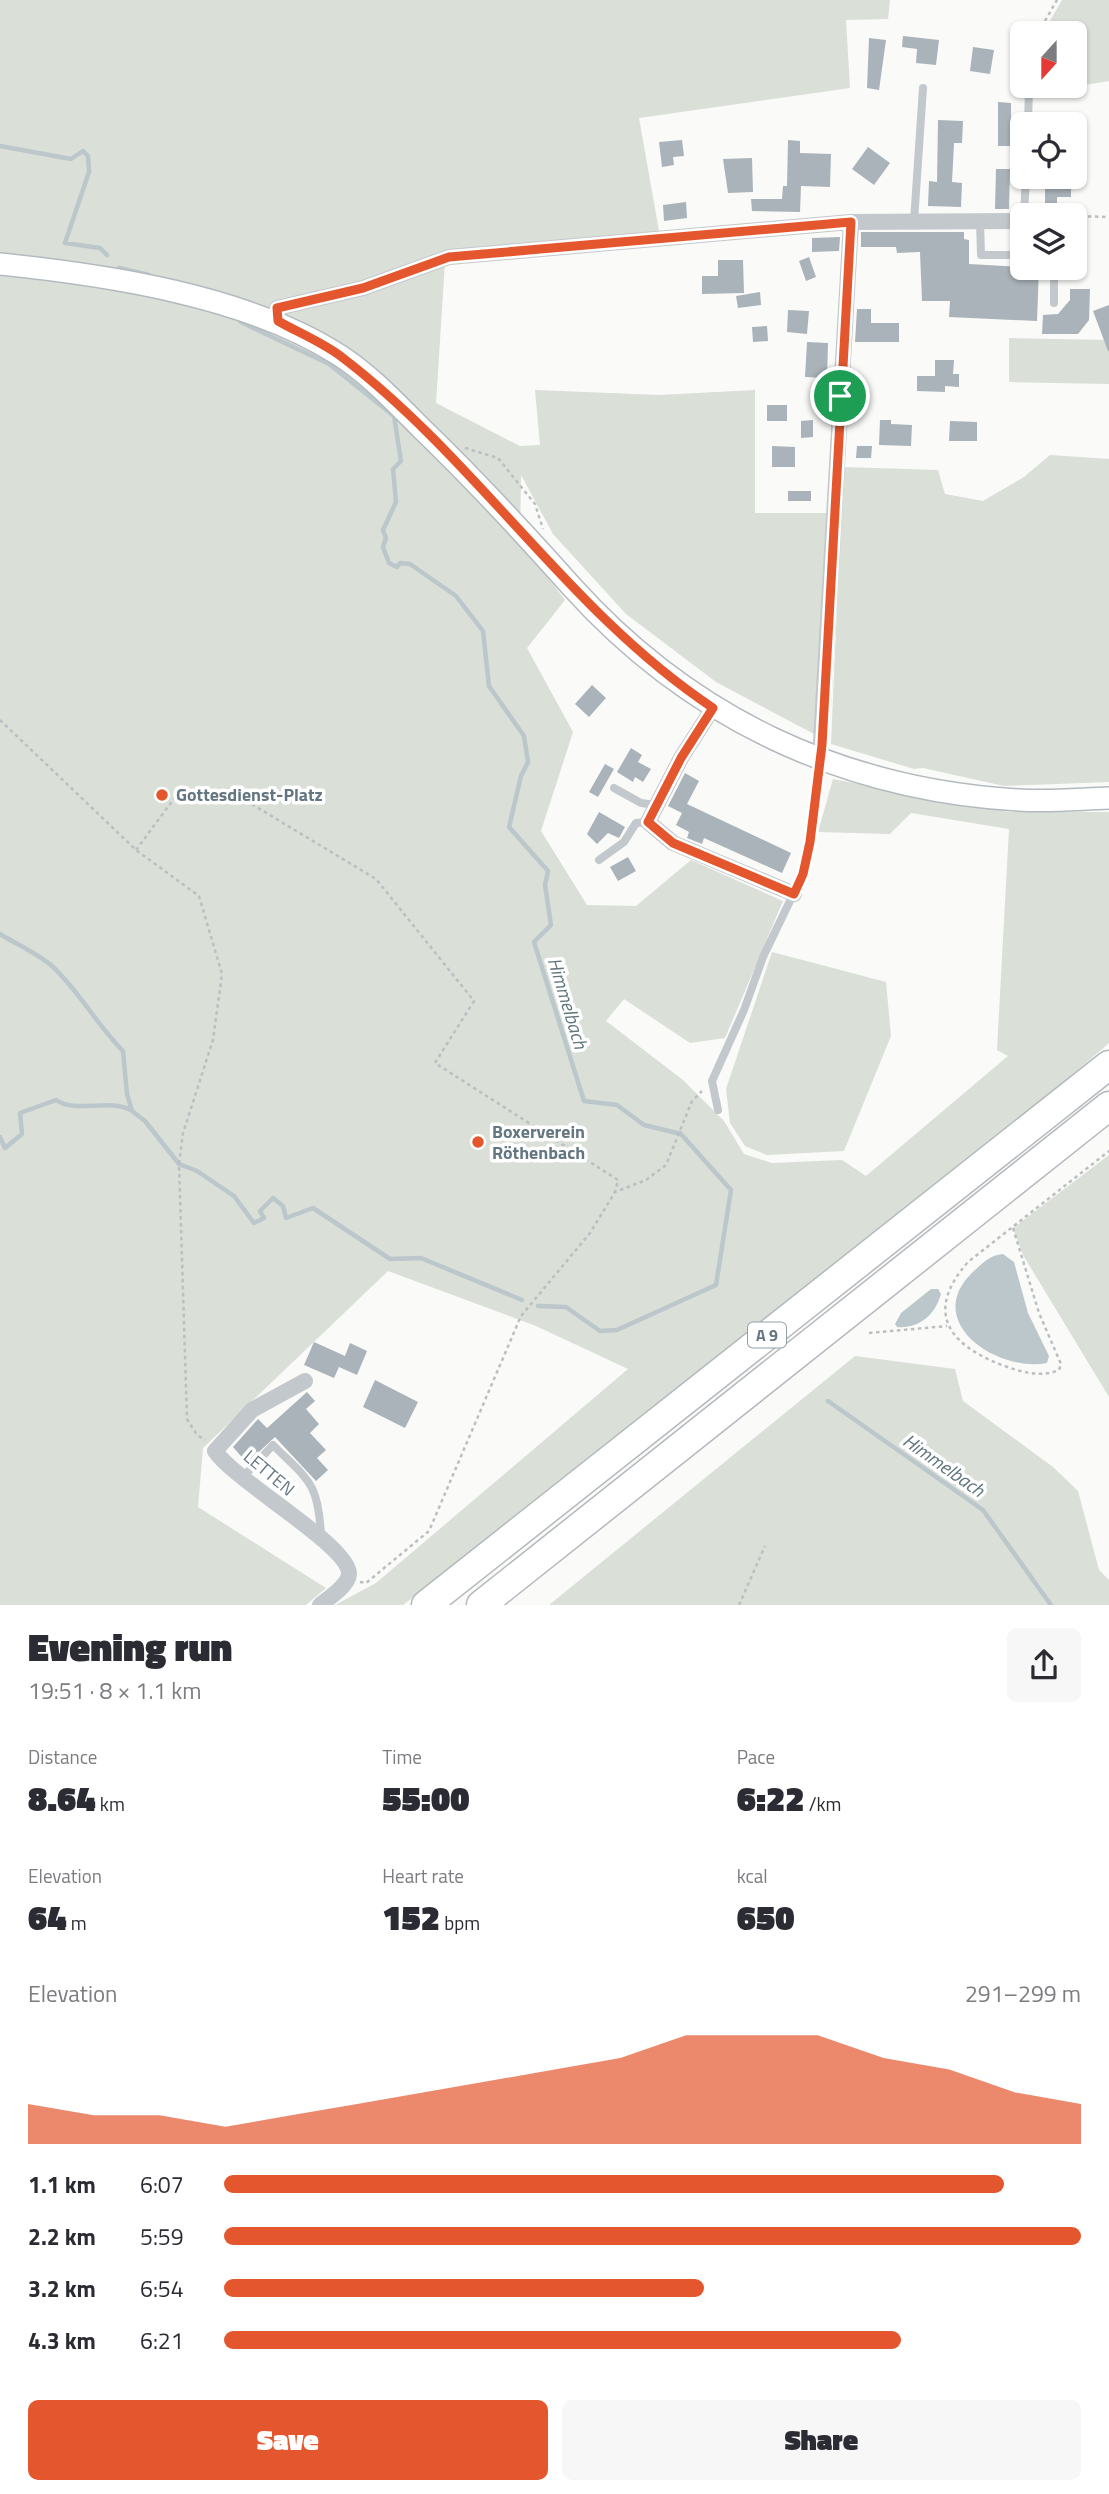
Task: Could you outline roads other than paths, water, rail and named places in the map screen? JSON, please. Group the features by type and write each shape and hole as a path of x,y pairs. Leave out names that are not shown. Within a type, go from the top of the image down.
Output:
{"highway":[{"name":"A 9","path":"426,1605 1109,1065"},
{"name":"A 9","path":"481,1605 1109,1106"}],"street":[{"path":"278,321 277,308 363,288 449,257 851,222 1010,221"},
{"path":"820,759 851,222"},
{"path":"0,264 85,274 161,289 278,321 341,356 392,400 499,504 607,623 657,668 713,708 776,743 899,783 952,793 1021,800 1109,798"},
{"path":"713,708 648,822 673,843 794,894"},
{"name":"LETTEN","path":"305,1381 252,1410 216,1447 218,1455 293,1519 321,1535 344,1562 348,1570 347,1580 320,1605"}],"lane":[{"path":"914,221 923,88"},
{"path":"980,221 981,256 1010,255"},
{"path":"1054,280 1054,303"},
{"path":"718,1110 712,1082 744,1010 763,957 803,874 810,842 820,759"},
{"path":"614,789 640,803 656,805"},
{"path":"599,860 624,842 636,823 648,822"},
{"path":"243,1477 273,1445 313,1486 319,1508 321,1535"}],"waterway":[{"name":"Himmelbach","path":"0,146 71,159 83,151 88,156 89,172 65,243 100,248 107,255"},
{"name":"Himmelbach","path":"119,268 149,275"},
{"name":"Himmelbach","path":"241,322 329,364 394,416 401,461 393,469 396,502 383,530 386,538 383,547 389,563 397,567 400,563 410,564 456,596 483,631 489,686 524,736 528,762 521,776 509,827 548,871 545,885 551,925 534,942 584,1101 617,1105 644,1125 677,1133"},
{"name":"Himmelbach","path":"0,934 40,957 62,976 123,1051 127,1094 132,1111 145,1121 179,1164 197,1171 234,1196 254,1223 264,1218 260,1211 273,1198 283,1206 286,1218 313,1208 390,1259 421,1258 522,1300"},
{"path":"0,1137 5,1148 22,1134 20,1113 56,1100 73,1106 112,1105 131,1110"},
{"name":"Himmelbach","path":"538,1306 566,1307 600,1331 617,1330 716,1285 731,1190 680,1133"},
{"name":"Himmelbach","path":"828,1401 983,1510 1051,1605"}],"place":[{"name":"Gottesdienst-Platz","path":"162,795"},
{"name":"Boxerverein Röthenbach","path":"478,1142"}]}
